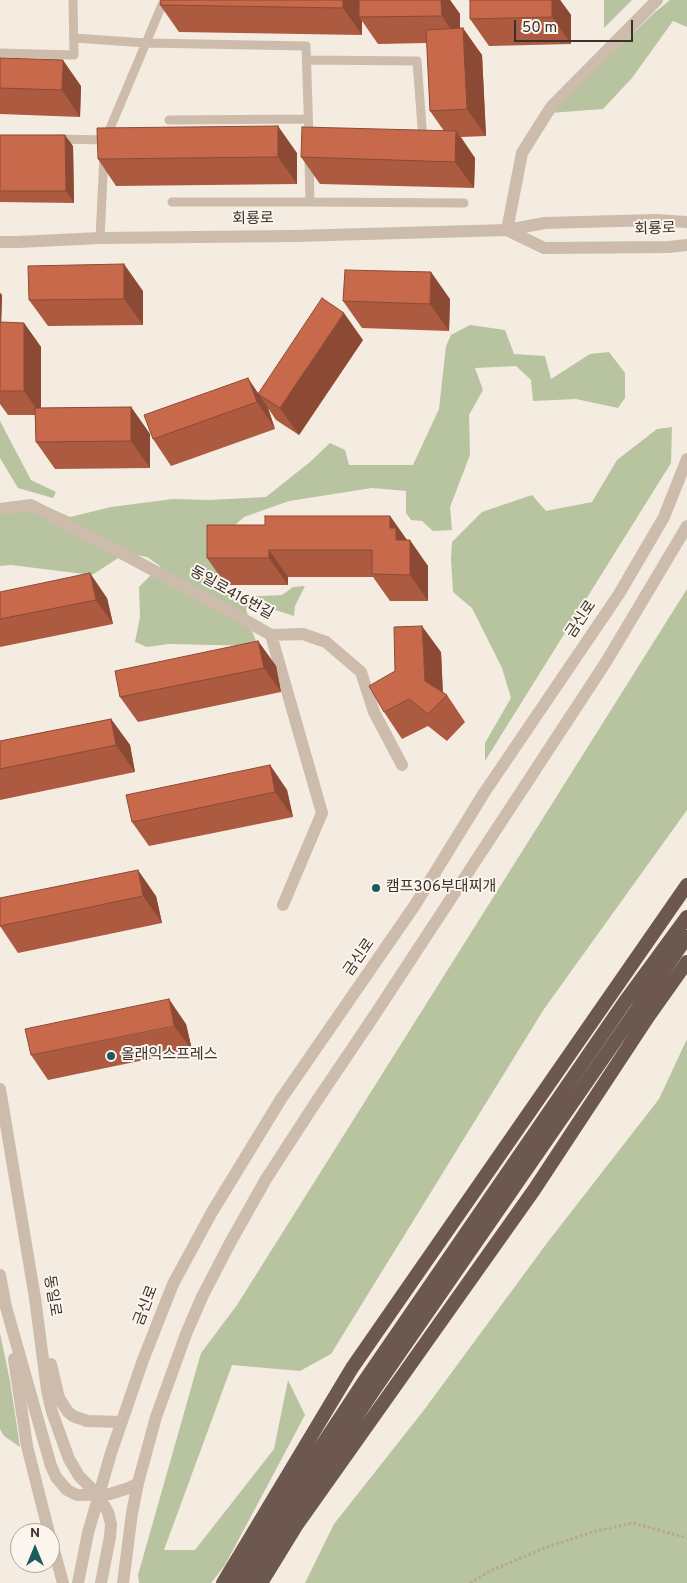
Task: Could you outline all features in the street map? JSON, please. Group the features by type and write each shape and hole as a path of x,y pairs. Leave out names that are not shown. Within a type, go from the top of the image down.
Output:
{"highway":[{"path":"223,1583 352,1368 687,885"},
{"path":"250,1583 289,1519 629,1007 687,916"},
{"path":"234,1583 278,1512 363,1384 629,1007 687,937"},
{"path":"261,1583 296,1526 534,1190 648,1017 687,962"}],"street":[{"path":"507,230 522,153 551,107 657,0"},
{"path":"656,220 687,214"},
{"name":"회룡로","path":"0,242 100,238 295,236 507,230 545,223 656,220 687,222"},
{"name":"회룡로","path":"507,230 544,248 669,247 687,244"},
{"path":"669,247 687,254"},
{"name":"금신로","path":"98,1494 121,1422 172,1284 212,1212 281,1099 416,905 484,793 619,594 664,517 687,458"},
{"name":"동일로416번길","path":"0,508 31,505 271,635 322,813 283,905"},
{"path":"123,1583 130,1522 138,1483 156,1418 186,1334 202,1297 230,1242 262,1187 316,1102 606,662 687,526"},
{"path":"271,635 303,634 326,642 361,672 374,712 402,766"},
{"name":"동일로","path":"0,1089 35,1298 47,1390 60,1439 69,1460 98,1494 108,1512 110,1537 101,1583"},
{"path":"0,1275 27,1446 47,1523"},
{"path":"35,1298 59,1398 64,1406 73,1416 79,1419 121,1422"},
{"path":"6,1307 51,1466 56,1477 67,1490 77,1495 110,1494 122,1491 138,1483"},
{"path":"78,1583 98,1494"},
{"path":"60,1569 64,1583"}],"lane":[{"path":"0,53 74,54 73,0"},
{"path":"100,238 105,140 164,0"},
{"path":"74,38 146,43 306,46 308,119 314,138 310,202"},
{"path":"307,60 417,61 423,141 414,141"},
{"path":"168,120 308,119"},
{"path":"48,138 105,140"},
{"path":"172,202 464,203"}],"path":[{"path":"470,1583 490,1571 547,1547 596,1531 634,1523 687,1538"}],"green space":[{"path":"604,0 632,0 604,28"},
{"path":"670,0 687,0 687,27 673,21 632,78 603,109 550,113 654,13"},
{"path":"470,325 505,330 514,354 545,356 551,379 590,354 609,352 625,373 625,398 618,408 576,399 533,401 531,380 516,366 475,368 483,390 469,415 470,455 450,507 452,530 433,531 422,521 411,520 406,513 406,491 372,488 289,501 244,517 217,541 221,565 219,587 241,596 262,596 282,595 293,587 305,586 295,606 294,616 266,607 246,609 258,646 169,644 147,647 135,642 140,617 139,587 160,566 147,557 126,553 92,575 11,565 0,566 0,513 30,499 70,517 111,507 173,499 210,500 266,497 310,462 330,443 345,450 349,465 413,465 439,409 446,346 451,335"},
{"path":"0,421 31,480 56,492 53,498 18,488 0,458"},
{"path":"672,427 671,463 485,761 485,743 511,698 502,668 472,608 453,592 452,542 482,512 532,495 546,511 592,502 617,460 657,429"},
{"path":"687,589 687,810 544,1009 331,1354 300,1371 232,1365 164,1550 195,1550 274,1449 288,1380 305,1415 225,1565 211,1583 139,1583 138,1575 201,1353 237,1305"},
{"path":"687,1039 687,1583 305,1583 334,1524 424,1410 547,1243 659,1099"},
{"path":"0,1333 10,1381 20,1447 4,1436 0,1429"}],"building":[{"path":"161,0 343,0 343,8 160,5"},
{"path":"359,0 441,0 442,16 359,17"},
{"path":"470,0 552,0 552,17 470,19"},
{"path":"463,28 467,109 430,111 426,30"},
{"path":"0,58 63,60 62,90 0,88"},
{"path":"278,126 278,157 98,159 97,128"},
{"path":"302,127 456,131 455,162 301,157"},
{"path":"0,135 65,135 66,191 0,191"},
{"path":"124,264 124,299 29,300 28,266"},
{"path":"345,270 431,272 430,304 343,301"},
{"path":"322,298 344,313 280,408 258,394"},
{"path":"0,322 24,323 24,391 0,391"},
{"path":"248,378 257,402 153,439 144,415"},
{"path":"131,407 131,441 36,442 35,408"},
{"path":"265,516 390,516 390,528 396,528 396,540 410,540 410,575 372,574 372,550 269,550 269,558 207,558 207,525 265,525"},
{"path":"90,573 96,600 0,619 0,592"},
{"path":"422,626 425,681 447,695 428,714 409,699 384,712 369,686 395,671 394,627"},
{"path":"258,641 264,668 120,697 115,671"},
{"path":"111,719 116,745 0,769 0,741"},
{"path":"270,765 275,792 132,822 126,795"},
{"path":"138,870 143,896 0,926 0,898"},
{"path":"169,999 174,1026 31,1055 25,1029"}],"place":[{"name":"캠프306부대찌개","path":"376,888"},
{"name":"올래익스프레스","path":"111,1056"}]}
